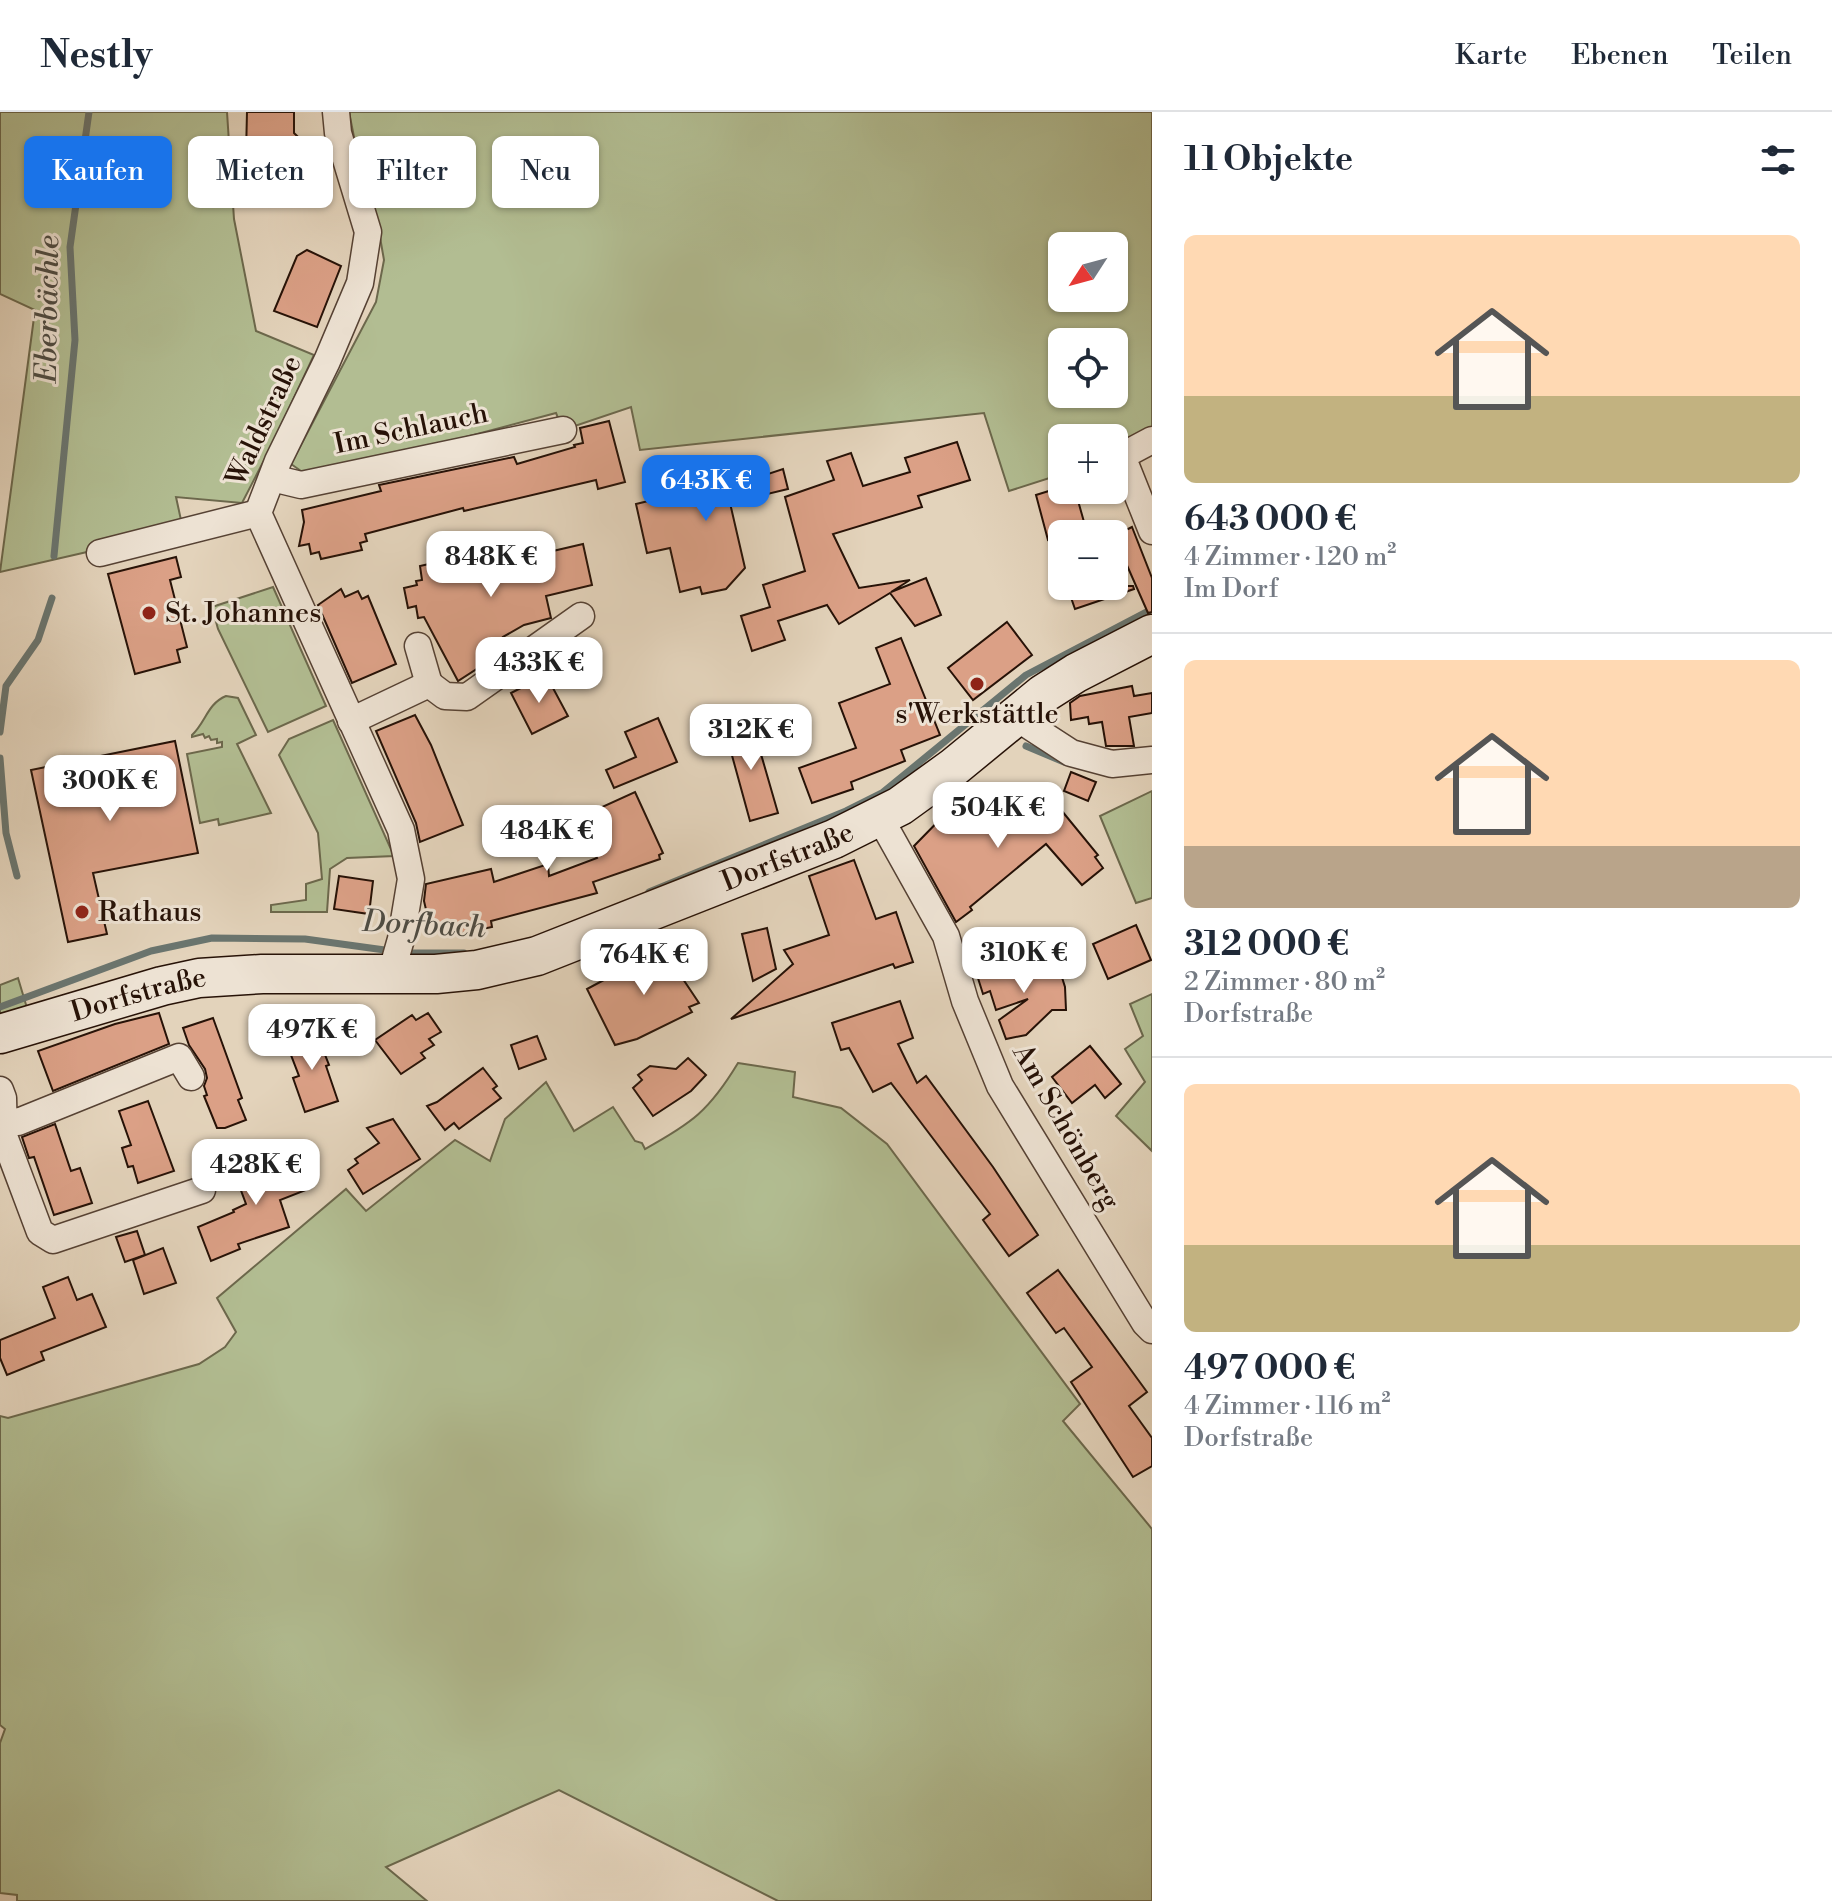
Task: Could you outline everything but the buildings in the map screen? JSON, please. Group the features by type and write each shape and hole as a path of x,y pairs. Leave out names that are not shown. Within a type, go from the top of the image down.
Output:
{"main road":[{"name":"Dorfstraße","path":"0,1034 61,1014 199,978 395,959 477,970 537,956 880,818 954,767 1014,716 1076,673 1152,634"}],"street":[{"name":"Waldstraße","path":"336,112 338,133 368,232 360,283 258,513 401,830 411,879 395,959"},
{"name":"Im Schlauch","path":"272,478 301,485 563,430"},
{"path":"1152,440 1122,456 1152,531"},
{"path":"100,553 258,513"},
{"path":"418,646 429,684 445,696 467,697 581,616"},
{"path":"351,721 429,684"},
{"path":"1014,716 1071,753 1112,764 1152,760"},
{"name":"Am Schönberg","path":"880,818 946,936 965,1001 1000,1086 1152,1330"},
{"path":"3,1119 18,1122 179,1057 191,1077"},
{"path":"0,1090 4,1136 40,1232 53,1240 202,1190"}],"green space":[{"path":"0,112 227,112 229,136 188,136 188,208 233,208 256,331 314,355 242,503 176,497 181,520 100,549 0,572 35,310 0,294"},
{"path":"349,112 1152,112 1152,440 1128,451 1128,424 1048,424 1048,478 1009,491 984,413 640,450 631,407 563,430 556,413 311,478 291,464 376,302 384,260 373,208 476,208 476,136 354,136"},
{"path":"273,587 326,706 268,732 218,629 212,607"},
{"path":"226,696 238,698 256,735 237,744 271,813 219,825 218,819 200,823 187,754 222,747 222,742 217,743 217,739 205,738 203,734 192,735 211,708"},
{"path":"333,720 394,856 347,858 330,869 327,912 271,912 271,905 306,900 306,884 322,879 318,833 279,755 289,739"},
{"path":"1152,791 1152,898 1136,903 1100,816"},
{"path":"18,978 27,1008 0,1017 0,985"},
{"path":"1152,994 1152,1151 1116,1116 1145,1082 1125,1049 1143,1036 1130,1004"},
{"path":"738,1063 795,1072 793,1097 841,1108 887,1144 1080,1404 1063,1421 1152,1529 1152,1901 778,1901 559,1790 386,1867 427,1901 17,1901 17,1895 0,1893 0,1743 5,1729 0,1725 0,1416 8,1418 199,1364 225,1347 236,1332 217,1298 346,1189 366,1211 455,1140 490,1161 505,1119 546,1082 574,1131 613,1107 635,1141 642,1143 645,1149 698,1114 718,1093"}],"waterway":[{"name":"Eberbächle","path":"54,556 75,340 70,247 89,112"},
{"name":"Eberbächle","path":"0,732 6,686 38,640 52,598"},
{"name":"Dorfbach","path":"649,892 846,811 882,793 1026,675 1152,609"},
{"path":"1026,746 1064,762"},
{"name":"Eberbächle","path":"0,758 6,833 17,876"},
{"name":"Dorfbach","path":"0,1007 151,951 212,938 305,939 392,951"},
{"name":"Dorfbach","path":"405,953 464,953"}],"place":[{"name":"St. Johannes","path":"149,613"},
{"name":"s'Werkstättle","path":"977,684"},
{"name":"Rathaus","path":"82,912"}]}
